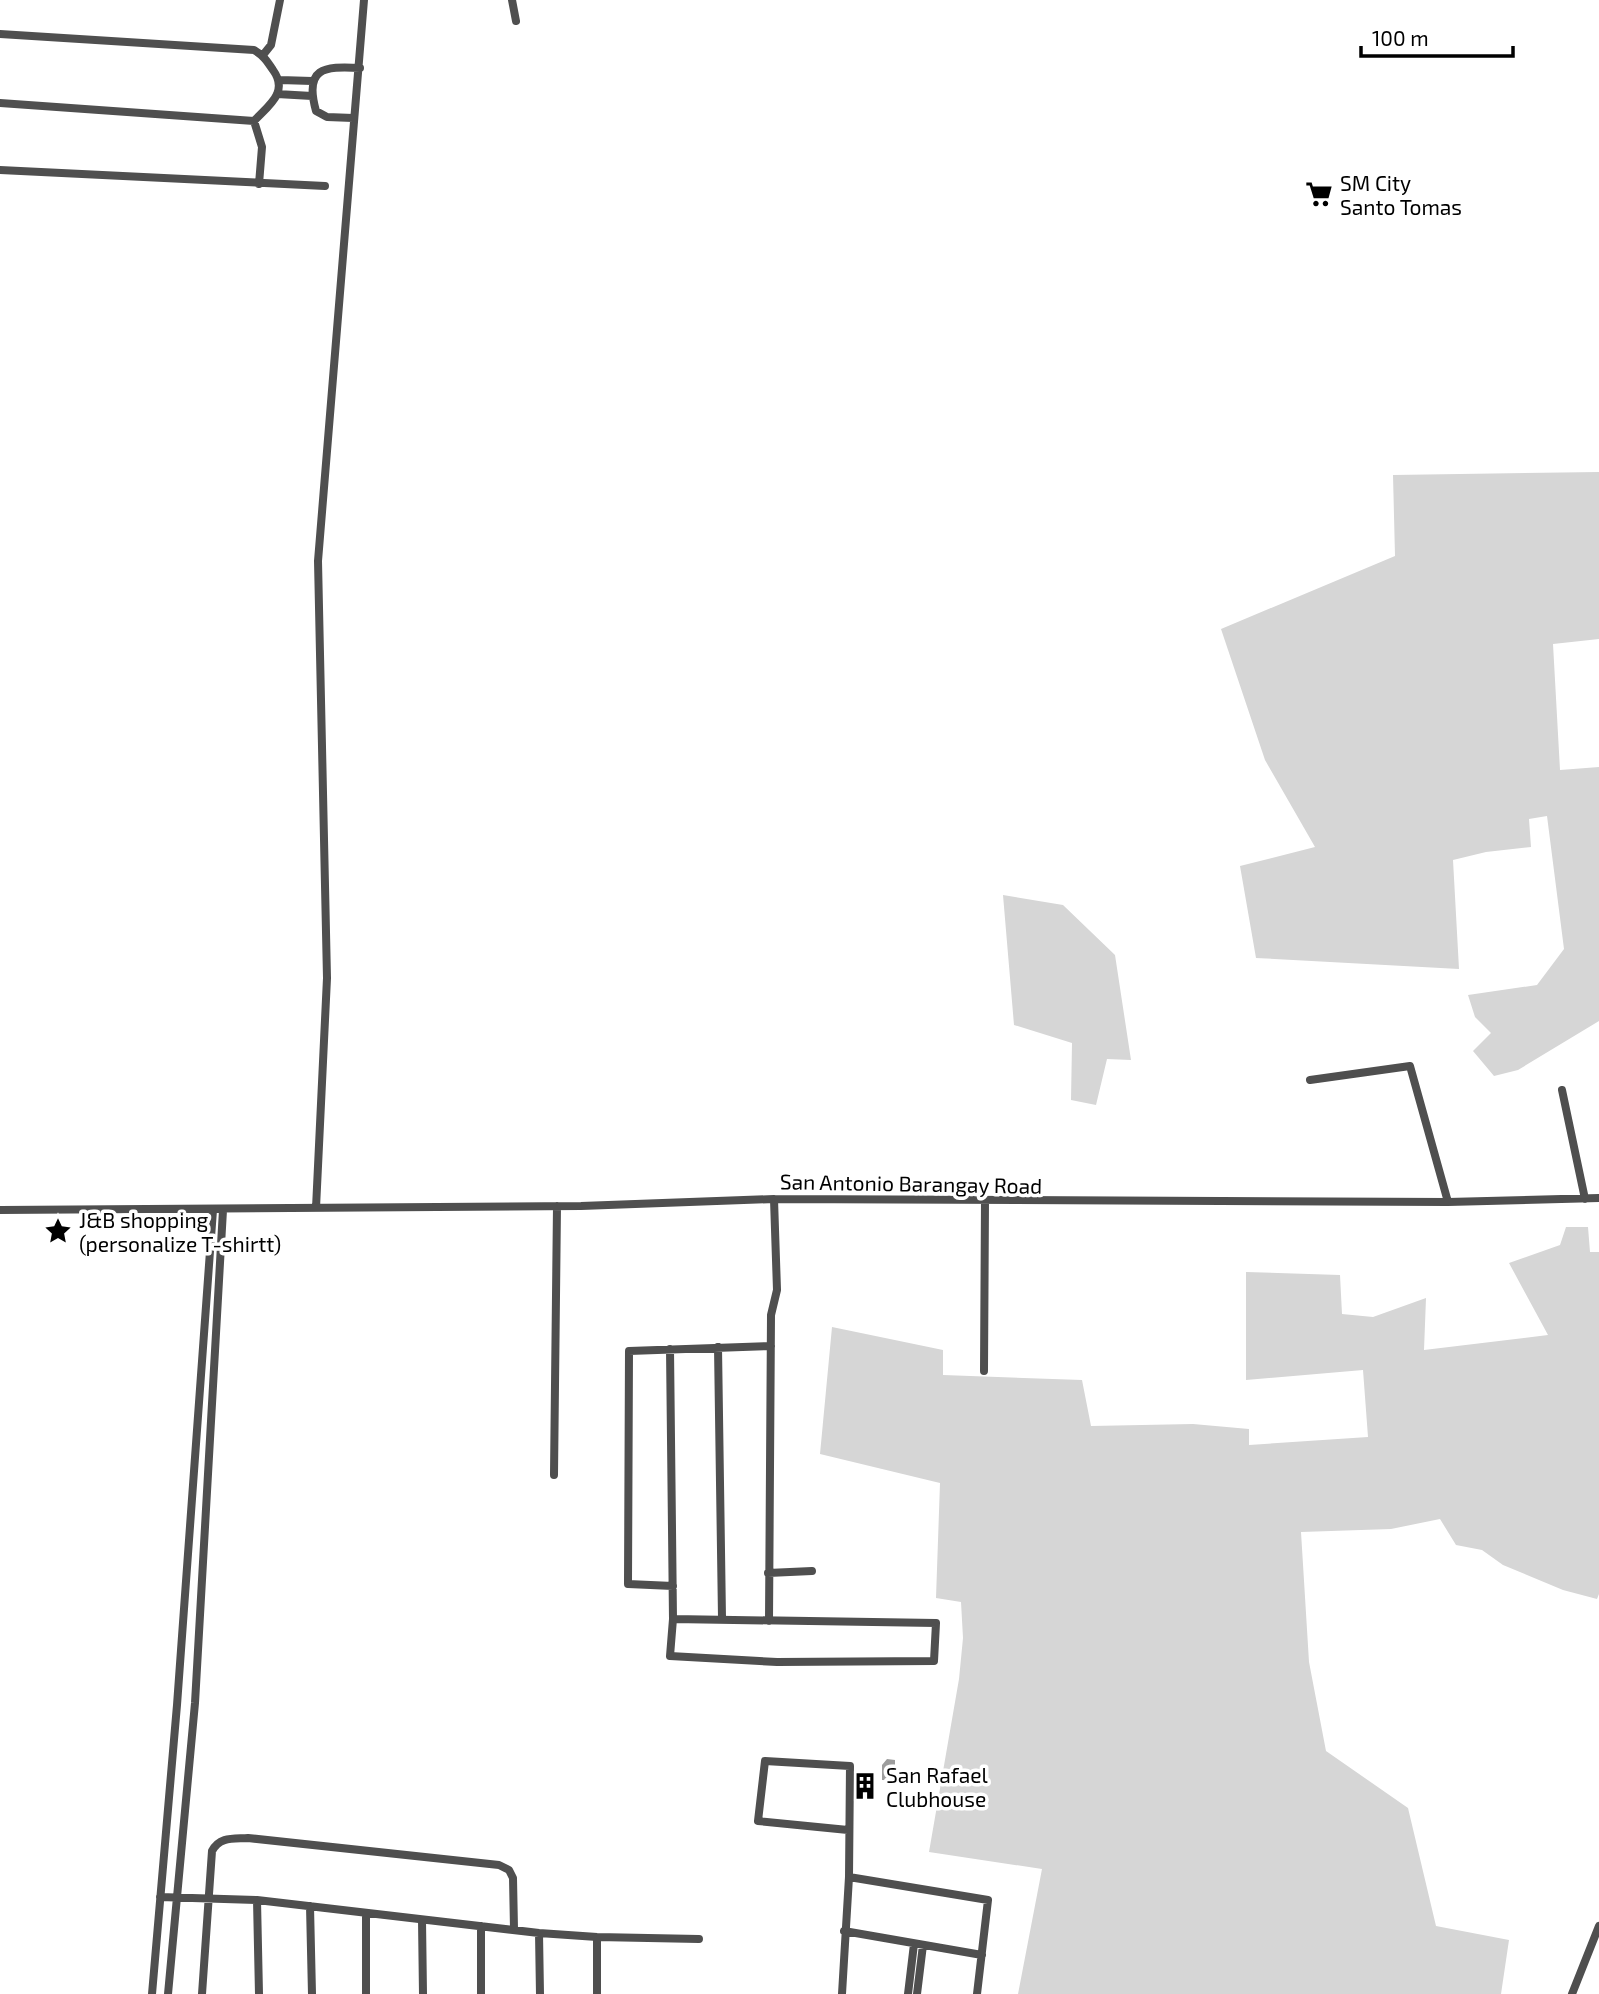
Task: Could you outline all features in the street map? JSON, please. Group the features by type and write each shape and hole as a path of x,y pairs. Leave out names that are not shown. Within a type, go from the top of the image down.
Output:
{"street":[{"path":"263,55 271,45 280,0"},
{"path":"316,1208 327,978 318,561 364,0"},
{"path":"512,0 516,21"},
{"path":"0,34 254,50 263,55 280,80 277,94 254,121"},
{"path":"354,118 327,117 316,111 312,81 320,71 332,67 359,68"},
{"path":"280,80 312,81"},
{"path":"277,94 312,96"},
{"path":"0,103 254,121"},
{"path":"254,121 262,147 259,184"},
{"path":"0,170 324,186"},
{"path":"1310,1080 1410,1066 1448,1202"},
{"path":"1562,1090 1585,1199"},
{"name":"San Antonio Barangay Road","path":"0,1210 556,1206 774,1199 1448,1202 1599,1198"},
{"path":"769,1621 771,1315 777,1290 774,1199"},
{"path":"984,1371 985,1201"},
{"path":"554,1475 556,1206"},
{"path":"152,1994 177,1705 213,1210"},
{"path":"168,1994 195,1703 223,1210"},
{"path":"673,1586 628,1584 629,1351 771,1346"},
{"path":"718,1347 722,1618"},
{"path":"670,1349 673,1586 670,1656 777,1662 934,1661 936,1623 673,1619"},
{"path":"768,1573 812,1572"},
{"path":"842,1994 849,1877 850,1766 765,1762 758,1821 848,1830"},
{"path":"202,1994 212,1851 216,1844 224,1839 248,1838 499,1865 509,1870 513,1878 514,1929"},
{"path":"849,1877 988,1900 977,1994"},
{"path":"160,1897 257,1900 539,1933 699,1939"},
{"path":"257,1900 258,1994"},
{"path":"310,1906 312,1994"},
{"path":"366,1913 366,1994"},
{"path":"422,1920 423,1994"},
{"path":"481,1926 481,1994"},
{"path":"1572,1994 1599,1926"},
{"path":"844,1931 982,1955"},
{"path":"539,1933 540,1994"},
{"path":"597,1937 597,1994"},
{"path":"908,1994 918,1945"},
{"path":"917,1994 918,1945"}],"shaded area":[{"path":"1599,472 1599,639 1553,644 1560,770 1599,767 1599,1021 1518,1070 1494,1076 1473,1051 1491,1033 1475,1017 1468,995 1537,985 1564,949 1547,816 1529,819 1531,847 1486,852 1453,860 1459,969 1256,958 1240,866 1315,847 1265,760 1221,629 1395,556 1393,475"},
{"path":"1003,895 1063,905 1115,955 1131,1060 1107,1059 1096,1105 1071,1100 1072,1043 1014,1025"},
{"path":"1566,1227 1588,1227 1590,1252 1599,1252 1597,1599 1563,1590 1503,1565 1482,1550 1456,1545 1440,1519 1391,1529 1301,1532 1309,1662 1326,1751 1408,1808 1436,1926 1509,1940 1501,1994 1018,1994 1042,1869 929,1852 959,1679 963,1638 961,1602 936,1598 940,1483 820,1454 832,1327 943,1350 943,1375 1082,1380 1091,1426 1193,1424 1249,1429 1249,1445 1368,1437 1363,1370 1246,1380 1246,1272 1340,1275 1342,1314 1373,1317 1426,1298 1424,1350 1548,1335 1509,1263 1560,1245"},
{"path":"887,1759 895,1760 895,1769 910,1774 910,1781 882,1780 882,1765"}],"place":[{"name":"SM City Santo Tomas","path":"1319,194"},
{"name":"J&B shopping (personalize T-shirtt)","path":"58,1231"},
{"name":"San Rafael Clubhouse","path":"865,1786"}]}
